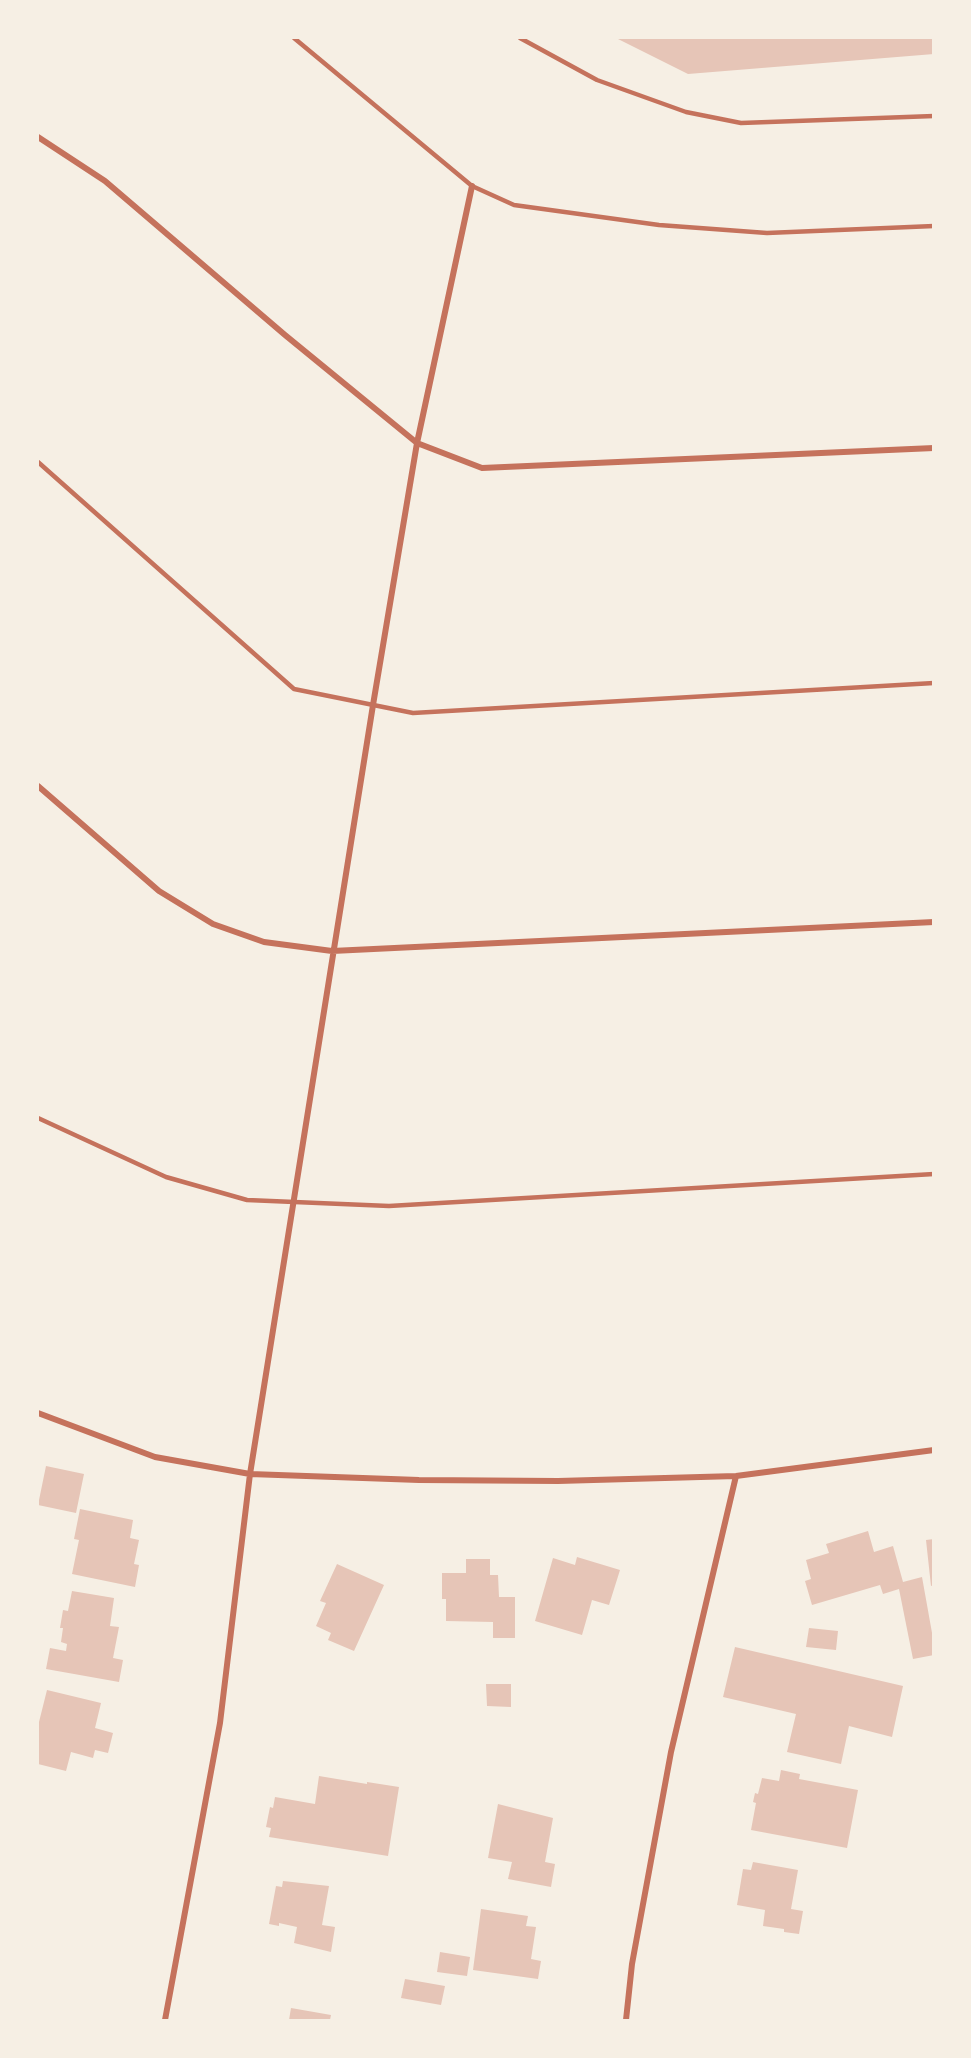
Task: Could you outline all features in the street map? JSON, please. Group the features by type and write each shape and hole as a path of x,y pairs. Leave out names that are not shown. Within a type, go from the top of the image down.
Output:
{"street":[{"path":"38,137 105,181 285,335 417,443 483,468 933,448"},
{"path":"165,2020 220,1723 250,1474 373,705 417,443 472,186"},
{"path":"38,786 159,891 213,924 264,942 332,951 933,922"},
{"path":"38,1413 155,1457 250,1474 419,1480 547,1481 736,1476 933,1450"},
{"path":"626,2020 632,1964 671,1752 736,1476"}],"lane":[{"path":"294,38 472,186 514,205 659,225 767,233 933,226"},
{"path":"520,38 597,80 686,112 741,123 933,116"},
{"path":"38,462 294,689 412,713 933,683"},
{"path":"38,1118 166,1176 247,1200 293,1203 389,1206 933,1174"}],"building":[{"path":"616,38 934,38 934,54 688,74"},
{"path":"46,1466 84,1474 76,1513 38,1505"},
{"path":"80,1509 133,1520 130,1538 139,1540 134,1564 139,1565 135,1587 72,1574 79,1540 74,1539"},
{"path":"868,1531 874,1552 893,1546 903,1582 922,1577 934,1655 913,1659 899,1589 883,1594 880,1585 812,1605 805,1581 811,1579 806,1560 829,1553 826,1544"},
{"path":"934,1539 934,1585 931,1586 926,1540"},
{"path":"577,1557 620,1570 609,1605 592,1600 582,1635 535,1621 553,1558 575,1565"},
{"path":"466,1559 490,1559 490,1575 498,1575 499,1597 515,1597 515,1638 493,1638 493,1622 446,1621 446,1599 442,1599 442,1573 466,1573"},
{"path":"337,1564 384,1585 354,1651 328,1640 331,1633 316,1626 326,1603 320,1601"},
{"path":"72,1591 114,1598 110,1626 119,1627 113,1658 123,1660 119,1682 46,1669 50,1648 66,1651 67,1644 61,1642 63,1628 60,1628 63,1610 68,1611"},
{"path":"809,1628 838,1631 836,1650 806,1647"},
{"path":"735,1647 903,1686 892,1737 849,1726 841,1764 787,1752 796,1714 723,1697"},
{"path":"486,1684 511,1684 511,1707 487,1706"},
{"path":"47,1690 101,1703 95,1728 113,1733 108,1753 95,1750 93,1758 71,1752 66,1771 38,1764 38,1726"},
{"path":"781,1770 800,1774 799,1779 858,1790 847,1848 751,1830 756,1803 753,1802 755,1793 758,1794 762,1778 779,1781"},
{"path":"319,1776 399,1787 388,1856 269,1837 271,1828 266,1827 270,1807 273,1808 275,1797 315,1804"},
{"path":"498,1804 553,1818 545,1862 555,1864 551,1887 508,1879 512,1862 488,1858"},
{"path":"753,1862 798,1870 791,1909 803,1911 799,1934 763,1926 765,1910 737,1905 743,1869 751,1870"},
{"path":"283,1881 329,1886 322,1925 335,1927 331,1952 294,1943 297,1927 279,1923 279,1926 269,1924 276,1886 282,1887"},
{"path":"481,1909 528,1916 526,1926 536,1927 531,1959 541,1961 538,1979 473,1970"},
{"path":"440,1952 470,1957 467,1976 437,1972"},
{"path":"405,1979 445,1986 441,2005 401,1998"},
{"path":"291,2008 331,2015 330,2020 289,2020"}]}
